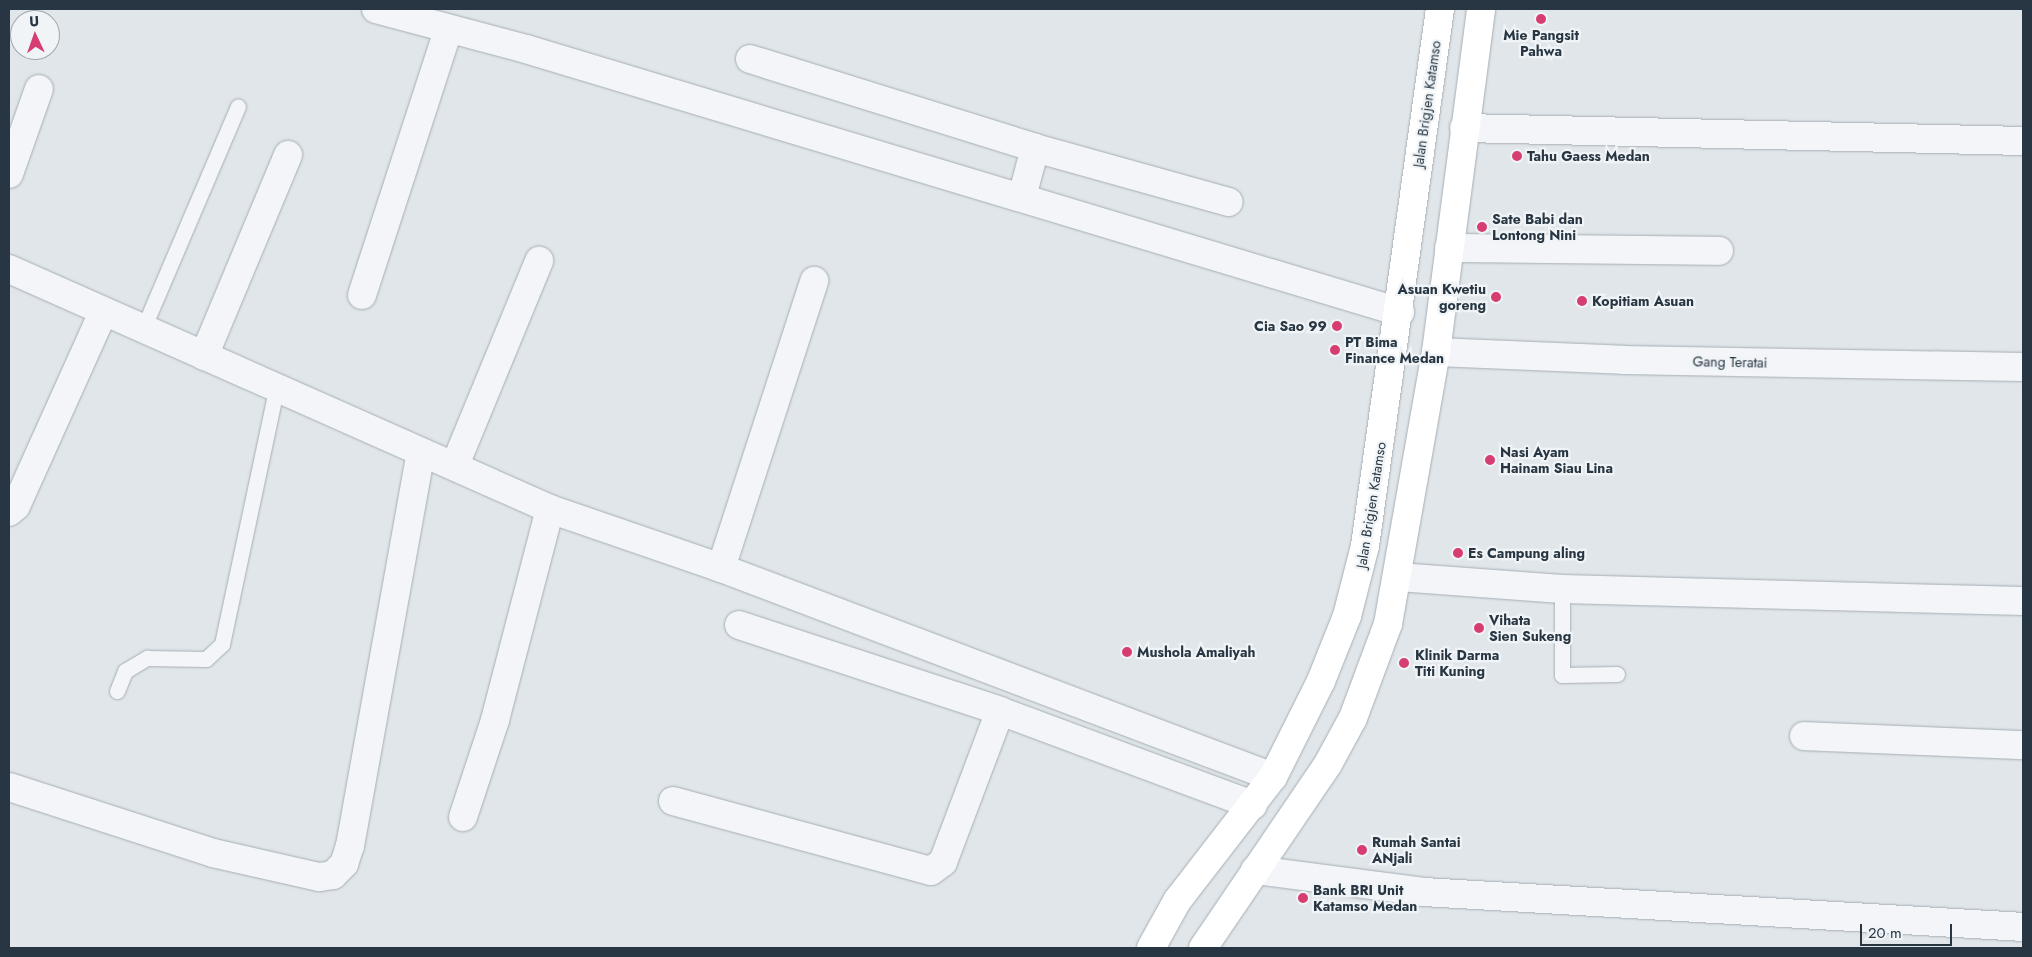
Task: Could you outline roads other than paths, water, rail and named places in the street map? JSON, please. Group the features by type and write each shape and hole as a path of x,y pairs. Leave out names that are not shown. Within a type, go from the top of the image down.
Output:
{"main road":[{"name":"Jalan Brigjen Katamso","path":"1151,948 1177,901 1273,777 1321,681 1359,577 1400,312 1440,9"},
{"path":"1203,948 1255,870 1296,816 1353,718 1388,624 1398,577 1436,352 1471,70 1481,9"},
{"path":"1432,66 1471,70"}],"street":[{"path":"376,9 448,31 526,49 1400,312"},
{"path":"362,294 448,31"},
{"path":"750,59 1035,148 1229,202"},
{"path":"9,174 39,89"},
{"path":"1464,128 2023,141"},
{"path":"1022,197 1035,148"},
{"path":"204,356 288,155"},
{"path":"1449,248 1719,251"},
{"path":"454,465 539,260"},
{"path":"9,270 204,356 276,391 454,465 550,509 721,568 1273,777"},
{"path":"721,568 814,281"},
{"path":"9,512 16,506 103,312"},
{"name":"Gang Teratai","path":"1436,352 1623,360 2023,367"},
{"path":"9,787 213,853 319,877 333,875 344,864 350,846 421,452"},
{"path":"463,817 495,720 550,509"},
{"path":"1398,577 1562,589 2023,601"},
{"path":"739,625 1000,711 1253,805"},
{"path":"673,801 932,871 943,862 1000,711"},
{"path":"1804,736 2023,745"},
{"path":"1255,870 1424,892 2023,927"}],"lane":[{"path":"143,329 238,106"},
{"path":"117,691 125,671 147,658 206,660 222,644 276,391"},
{"path":"1562,589 1562,675 1617,674"}],"place":[{"name":"Mie Pangsit Pahwa","path":"1541,19"},
{"name":"Tahu Gaess Medan","path":"1517,156"},
{"name":"Sate Babi dan Lontong Nini","path":"1482,227"},
{"name":"Asuan Kwetiu goreng","path":"1496,297"},
{"name":"Kopitiam Asuan","path":"1582,301"},
{"name":"Cia Sao 99","path":"1337,326"},
{"name":"PT Bima Finance Medan","path":"1335,350"},
{"name":"Nasi Ayam Hainam Siau Lina","path":"1490,460"},
{"name":"Es Campung aling","path":"1458,553"},
{"name":"Vihata Sien Sukeng","path":"1479,628"},
{"name":"Mushola Amaliyah","path":"1127,652"},
{"name":"Klinik Darma Titi Kuning","path":"1404,663"},
{"name":"Rumah Santai ANjali","path":"1362,850"},
{"name":"Bank BRI Unit Katamso Medan","path":"1303,898"}]}
